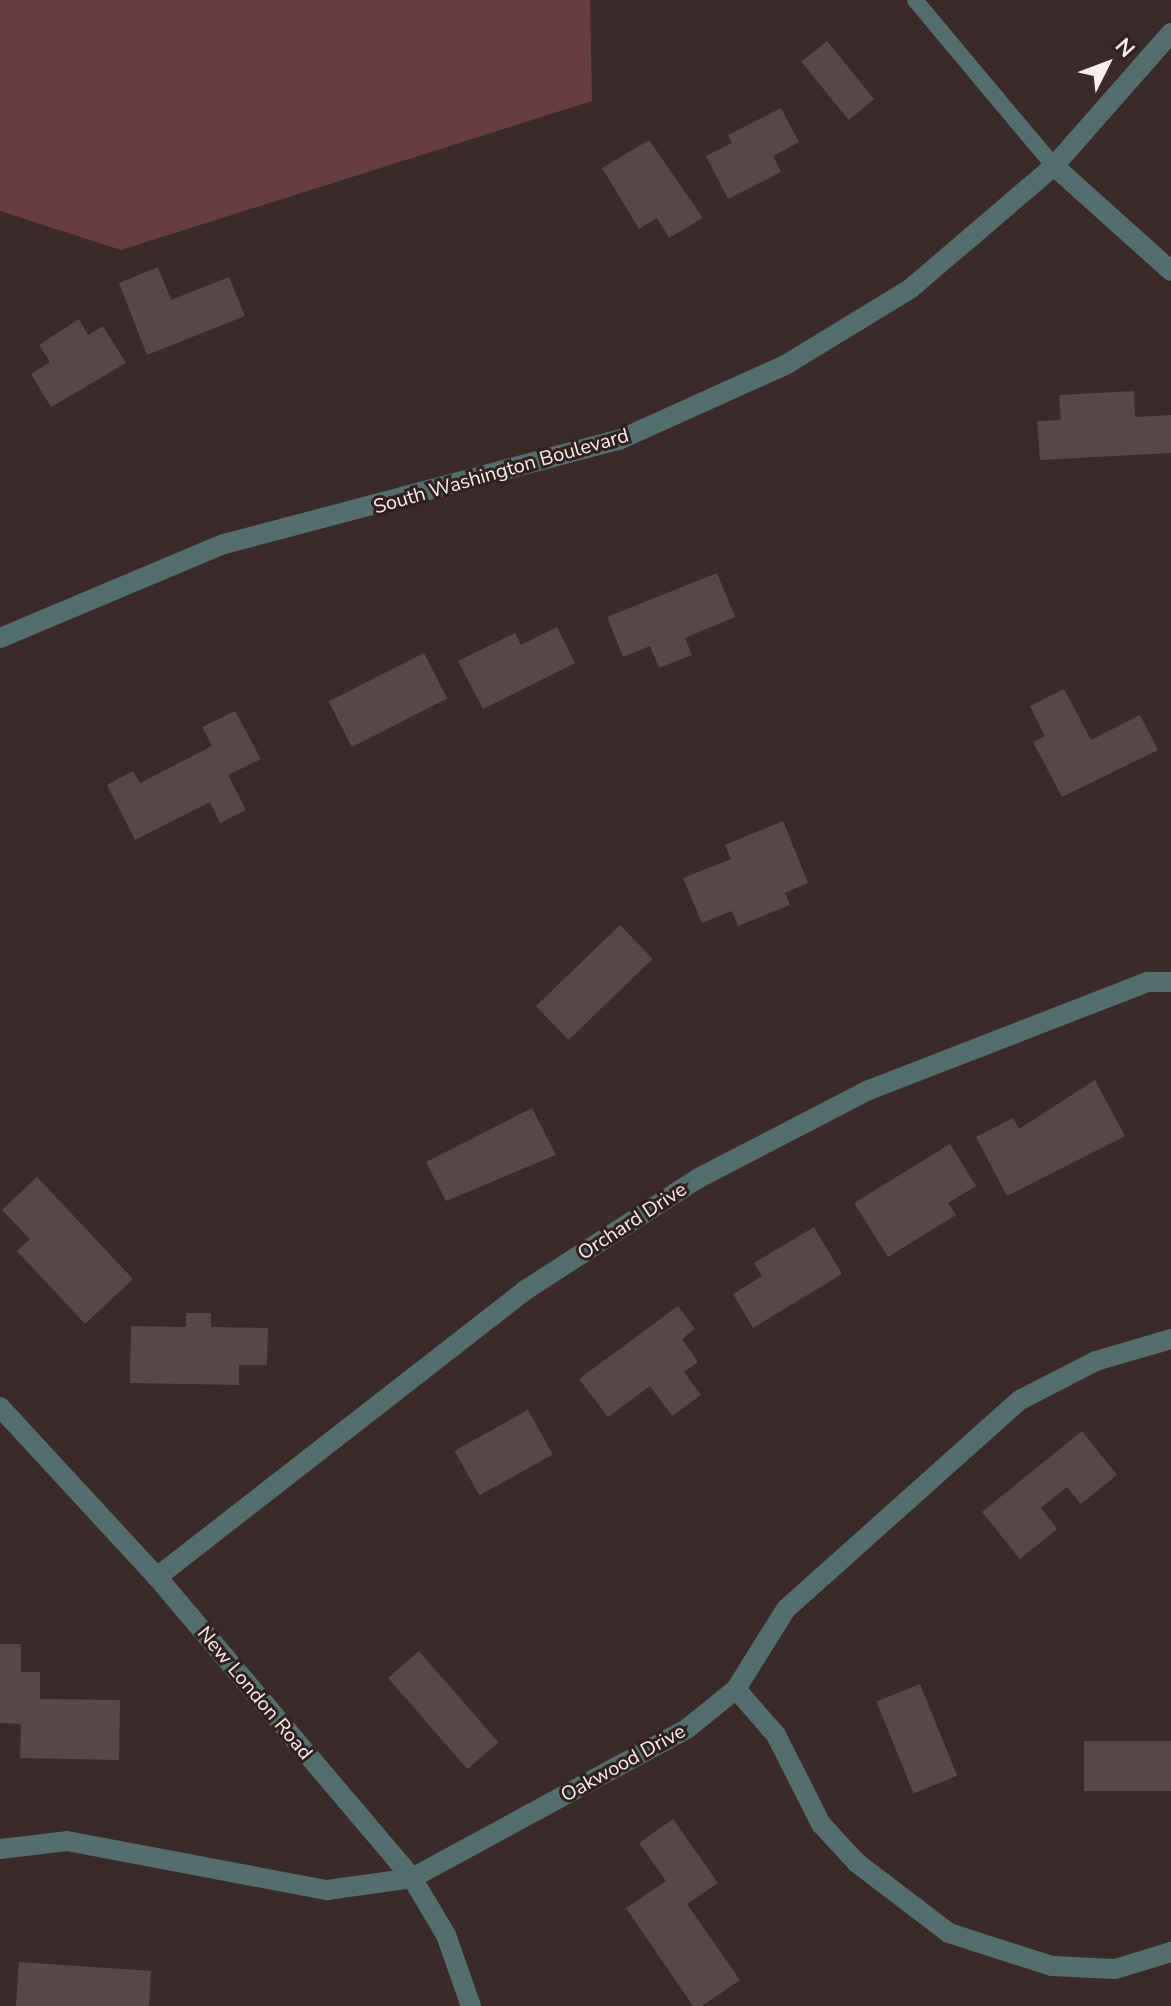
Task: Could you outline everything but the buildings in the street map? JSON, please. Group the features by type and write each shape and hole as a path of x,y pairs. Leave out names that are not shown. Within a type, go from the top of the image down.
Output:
{"street":[{"name":"South Washington Boulevard","path":"0,638 224,544 619,440 787,364 910,289 1054,166 1171,33"},
{"path":"1054,166 1171,271"},
{"name":"Orchard Drive","path":"157,1577 524,1291 697,1179 869,1090 1148,982 1171,982"},
{"name":"Oakwood Drive","path":"0,1849 67,1841 327,1890 412,1878 688,1728 736,1689 786,1609 1020,1400 1096,1361 1171,1339"},
{"name":"New London Road","path":"0,1407 157,1577 412,1878 446,1935 471,2006"},
{"path":"736,1689 776,1735 821,1824 857,1863 949,1933 1052,1966 1115,1969 1171,1952"}],"lane":[{"path":"915,0 1054,166"}],"shaded area":[{"path":"0,0 590,0 592,101 121,250 0,211"}]}
